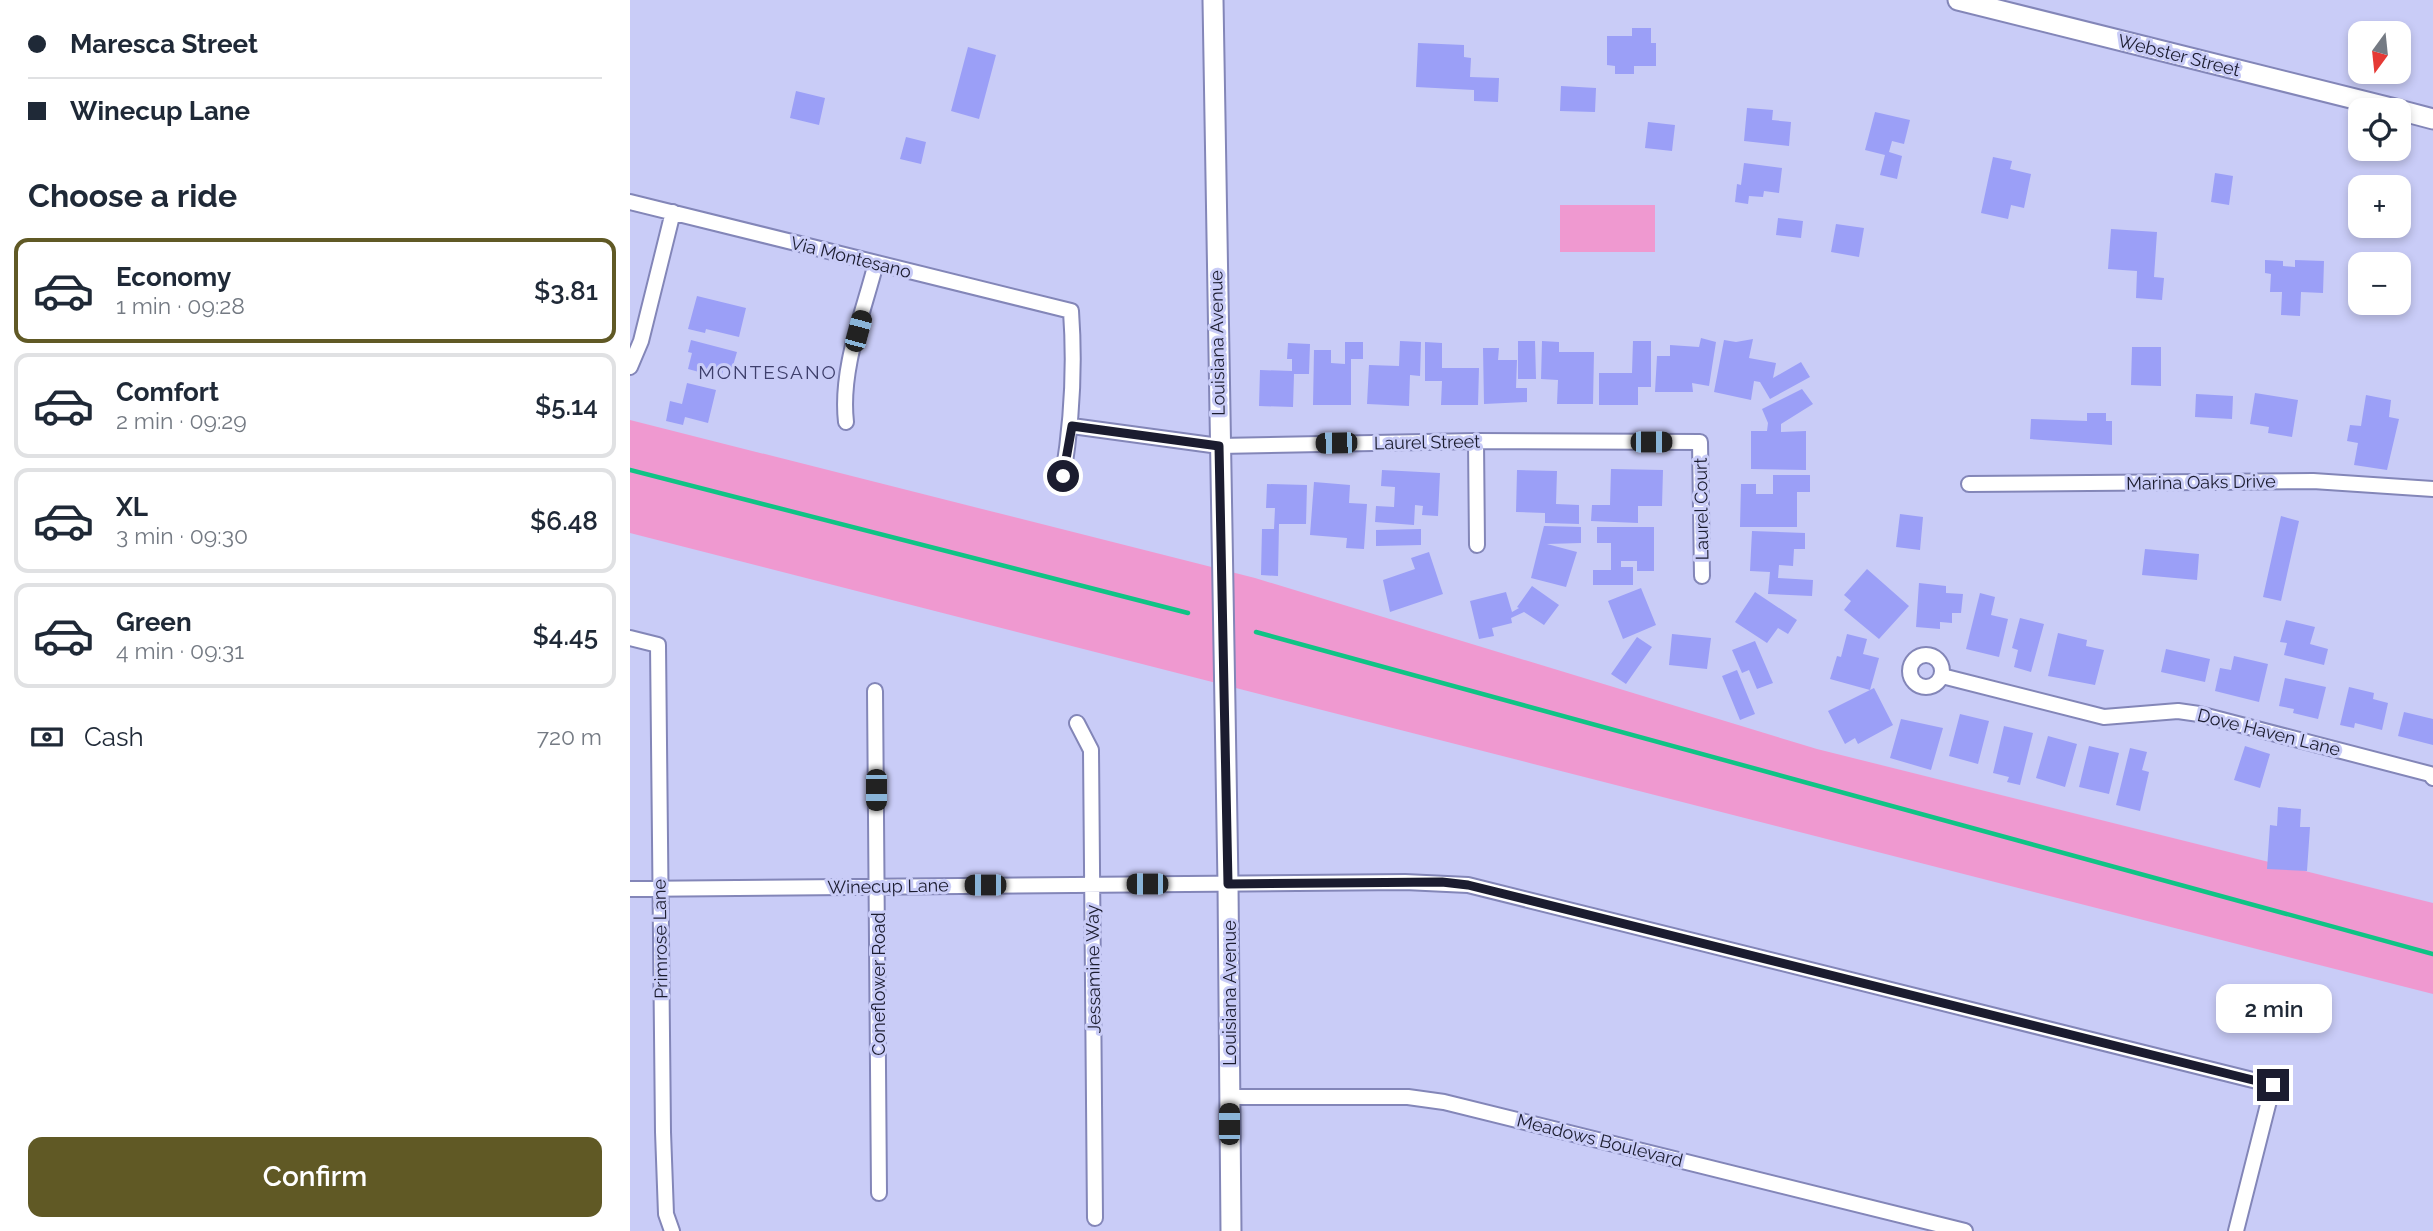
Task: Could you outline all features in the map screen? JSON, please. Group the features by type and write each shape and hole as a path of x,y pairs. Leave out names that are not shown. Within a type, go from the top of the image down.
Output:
{"street":[{"name":"Louisiana Avenue","path":"1213,0 1231,1231"},
{"name":"Webster Street","path":"1958,0 2351,98"},
{"name":"Webster Street","path":"2411,113 2433,119"},
{"name":"Via Montesano","path":"630,202 1071,310 1074,348 1072,426"},
{"path":"630,367 641,341 673,212"},
{"path":"846,422 846,377 876,263"},
{"name":"Laurel Street","path":"1072,426 1219,446 1476,441 1700,442"},
{"path":"1063,476 1072,426"},
{"path":"1476,441 1477,545"},
{"name":"Laurel Court","path":"1700,442 1702,576"},
{"name":"Marina Oaks Drive","path":"1969,484 2313,481 2433,489"},
{"name":"Primrose Lane","path":"630,638 658,645 665,1201 672,1231"},
{"name":"Dove Haven Lane","path":"1942,676 2104,717 2178,711 2199,713 2432,775"},
{"name":"Coneflower Road","path":"875,691 879,1194"},
{"name":"Jessamine Way","path":"1077,723 1091,750 1096,1218"},
{"name":"Winecup Lane","path":"630,889 1442,882 1468,885 2273,1085 2236,1231"},
{"name":"Meadows Boulevard","path":"1229,1097 1408,1097 1444,1102 1965,1231"}],"shaded area":[{"path":"1560,205 1655,205 1655,252 1560,252"},
{"path":"630,420 1255,578 1817,749 2433,903 2433,994 630,533"}],"building":[{"path":"1632,28 1651,28 1651,43 1656,43 1656,66 1634,66 1634,74 1615,74 1615,66 1607,65 1607,36 1632,36"},
{"path":"1418,43 1464,45 1464,57 1471,58 1470,77 1499,78 1498,102 1474,101 1474,90 1416,87"},
{"path":"968,47 996,55 979,119 951,111"},
{"path":"1561,86 1596,88 1595,112 1560,111"},
{"path":"796,91 825,98 819,125 790,118"},
{"path":"1747,108 1773,110 1772,120 1791,122 1789,146 1744,141"},
{"path":"1875,112 1910,120 1904,144 1892,141 1889,152 1902,156 1897,179 1880,175 1885,155 1865,150"},
{"path":"1648,122 1675,125 1672,151 1645,148"},
{"path":"906,137 926,142 921,164 900,159"},
{"path":"1993,157 2012,161 2010,169 2031,174 2024,208 2011,205 2008,219 1981,213"},
{"path":"1744,163 1782,168 1779,193 1764,191 1763,197 1749,196 1748,204 1735,202"},
{"path":"2215,173 2233,176 2229,205 2211,202"},
{"path":"1778,218 1803,221 1801,238 1776,235"},
{"path":"1836,224 1864,228 1859,257 1831,252"},
{"path":"2111,229 2157,232 2154,277 2164,278 2162,300 2136,298 2137,271 2108,269"},
{"path":"2265,260 2283,261 2283,266 2295,267 2295,260 2324,261 2323,293 2301,292 2300,316 2281,315 2282,292 2270,292 2271,274 2265,273"},
{"path":"697,296 746,308 739,337 706,329 705,333 688,329"},
{"path":"1701,338 1716,342 1709,386 1692,383 1693,392 1655,392 1657,356 1670,356 1670,345 1699,347"},
{"path":"1753,339 1749,358 1776,363 1773,378 1801,362 1810,377 1770,399 1760,382 1754,381 1751,400 1714,392 1724,340 1736,342"},
{"path":"691,340 737,352 732,369 724,367 721,378 688,369 692,353 688,352"},
{"path":"1400,341 1421,342 1420,376 1410,375 1409,406 1367,404 1369,365 1399,366"},
{"path":"1518,341 1535,341 1536,379 1518,379"},
{"path":"1542,341 1559,342 1559,352 1594,352 1593,404 1557,404 1558,380 1541,379"},
{"path":"1633,341 1651,341 1651,387 1638,387 1638,405 1599,405 1599,373 1632,373"},
{"path":"1345,342 1363,342 1363,359 1351,359 1351,405 1313,405 1314,350 1331,350 1331,363 1345,364"},
{"path":"1425,342 1442,343 1442,368 1479,368 1478,405 1441,405 1442,381 1425,381"},
{"path":"1288,343 1310,344 1309,374 1294,374 1293,407 1259,406 1260,370 1292,371 1292,359 1287,359"},
{"path":"2132,347 2161,347 2161,386 2131,385"},
{"path":"1483,348 1499,348 1498,360 1517,360 1516,388 1527,388 1527,402 1484,404"},
{"path":"687,383 716,390 708,423 685,417 683,425 666,421 670,401 682,404"},
{"path":"1802,389 1813,404 1781,424 1781,432 1806,431 1806,470 1751,469 1751,431 1767,431 1768,423 1762,409"},
{"path":"2255,393 2298,400 2292,437 2268,433 2269,427 2250,424"},
{"path":"2196,394 2233,396 2232,419 2195,417"},
{"path":"2366,395 2391,400 2389,417 2399,419 2387,470 2354,465 2358,443 2347,441 2350,425 2361,426"},
{"path":"2087,413 2106,413 2106,421 2112,421 2112,445 2030,439 2031,419 2087,421"},
{"path":"1611,469 1663,470 1662,506 1638,506 1638,523 1591,521 1592,505 1610,505"},
{"path":"1382,470 1440,473 1438,516 1422,515 1423,506 1415,505 1414,525 1375,522 1376,506 1394,507 1395,487 1381,486"},
{"path":"1517,470 1557,471 1556,504 1579,505 1579,524 1545,523 1545,513 1516,512"},
{"path":"1773,475 1810,475 1810,492 1797,492 1797,527 1740,527 1741,484 1756,484 1756,494 1773,494"},
{"path":"1314,482 1350,485 1349,503 1367,504 1364,549 1346,548 1347,538 1310,535"},
{"path":"1267,484 1307,485 1306,524 1279,524 1278,576 1261,575 1262,529 1274,529 1275,508 1266,508"},
{"path":"1900,514 1923,517 1920,550 1896,547"},
{"path":"2281,516 2299,521 2281,601 2263,597"},
{"path":"1544,526 1581,527 1581,543 1547,544 1577,552 1566,587 1531,578"},
{"path":"1597,527 1654,527 1654,571 1637,571 1637,561 1621,561 1621,567 1633,567 1633,585 1593,585 1593,570 1611,570 1611,543 1597,543"},
{"path":"1421,529 1421,545 1376,546 1376,530"},
{"path":"1752,531 1805,533 1805,549 1794,549 1793,566 1779,565 1778,578 1813,580 1812,596 1768,594 1770,572 1750,571"},
{"path":"2145,549 2199,554 2197,580 2142,575"},
{"path":"1429,552 1443,594 1390,612 1383,580 1415,569 1411,558"},
{"path":"1867,569 1909,606 1879,639 1844,610 1851,601 1844,595"},
{"path":"1919,583 1946,586 1946,593 1963,594 1961,613 1952,613 1952,623 1940,622 1940,629 1916,627"},
{"path":"1532,586 1559,605 1544,625 1524,612 1511,618 1512,623 1492,628 1494,636 1479,639 1470,601 1506,592 1512,612 1519,608 1517,607"},
{"path":"1641,588 1656,625 1623,639 1608,601"},
{"path":"1755,592 1797,620 1788,634 1778,628 1767,643 1735,622"},
{"path":"1980,593 1995,597 1991,615 2008,619 1999,657 1966,649"},
{"path":"2020,618 2044,624 2031,672 2014,667 2018,650 2012,648"},
{"path":"2286,620 2315,627 2310,644 2328,649 2324,665 2284,655 2287,643 2280,642"},
{"path":"2058,633 2087,640 2086,646 2104,650 2095,685 2048,676"},
{"path":"1672,634 1711,638 1707,669 1669,665"},
{"path":"1847,634 1867,639 1863,654 1879,658 1870,690 1830,679 1837,656 1841,657"},
{"path":"1637,637 1652,647 1626,684 1611,674"},
{"path":"1755,641 1773,683 1757,689 1749,670 1742,673 1732,650"},
{"path":"2166,649 2210,659 2205,682 2161,672"},
{"path":"2234,656 2268,664 2259,702 2215,691 2220,668 2231,670"},
{"path":"1737,670 1755,714 1740,720 1722,676"},
{"path":"2285,678 2326,687 2318,719 2293,713 2294,709 2279,706"},
{"path":"2349,687 2374,693 2373,699 2388,703 2382,730 2355,723 2354,728 2340,725"},
{"path":"1874,688 1893,725 1858,744 1855,738 1845,744 1828,711"},
{"path":"2404,712 2433,719 2433,745 2398,736"},
{"path":"1960,714 1989,721 1978,764 1949,756"},
{"path":"1901,719 1943,728 1931,770 1890,758"},
{"path":"2004,726 2033,733 2020,785 2007,782 2009,777 1993,773"},
{"path":"2048,736 2077,744 2065,787 2036,778"},
{"path":"2089,746 2119,753 2109,794 2079,787"},
{"path":"2245,746 2270,754 2260,788 2234,780"},
{"path":"2130,748 2147,752 2142,770 2149,772 2140,811 2116,805"},
{"path":"2278,807 2301,809 2300,827 2310,827 2307,871 2267,869 2270,825 2277,826"}],"waterway":[{"path":"630,470 1188,613"},
{"path":"1256,632 2433,954"}],"district":[{"name":"MONTESANO","path":"768,372"}],"route":[{"path":"1063,476 1072,426 1219,446 1228,884 1442,882 1468,885 2273,1085"}]}
